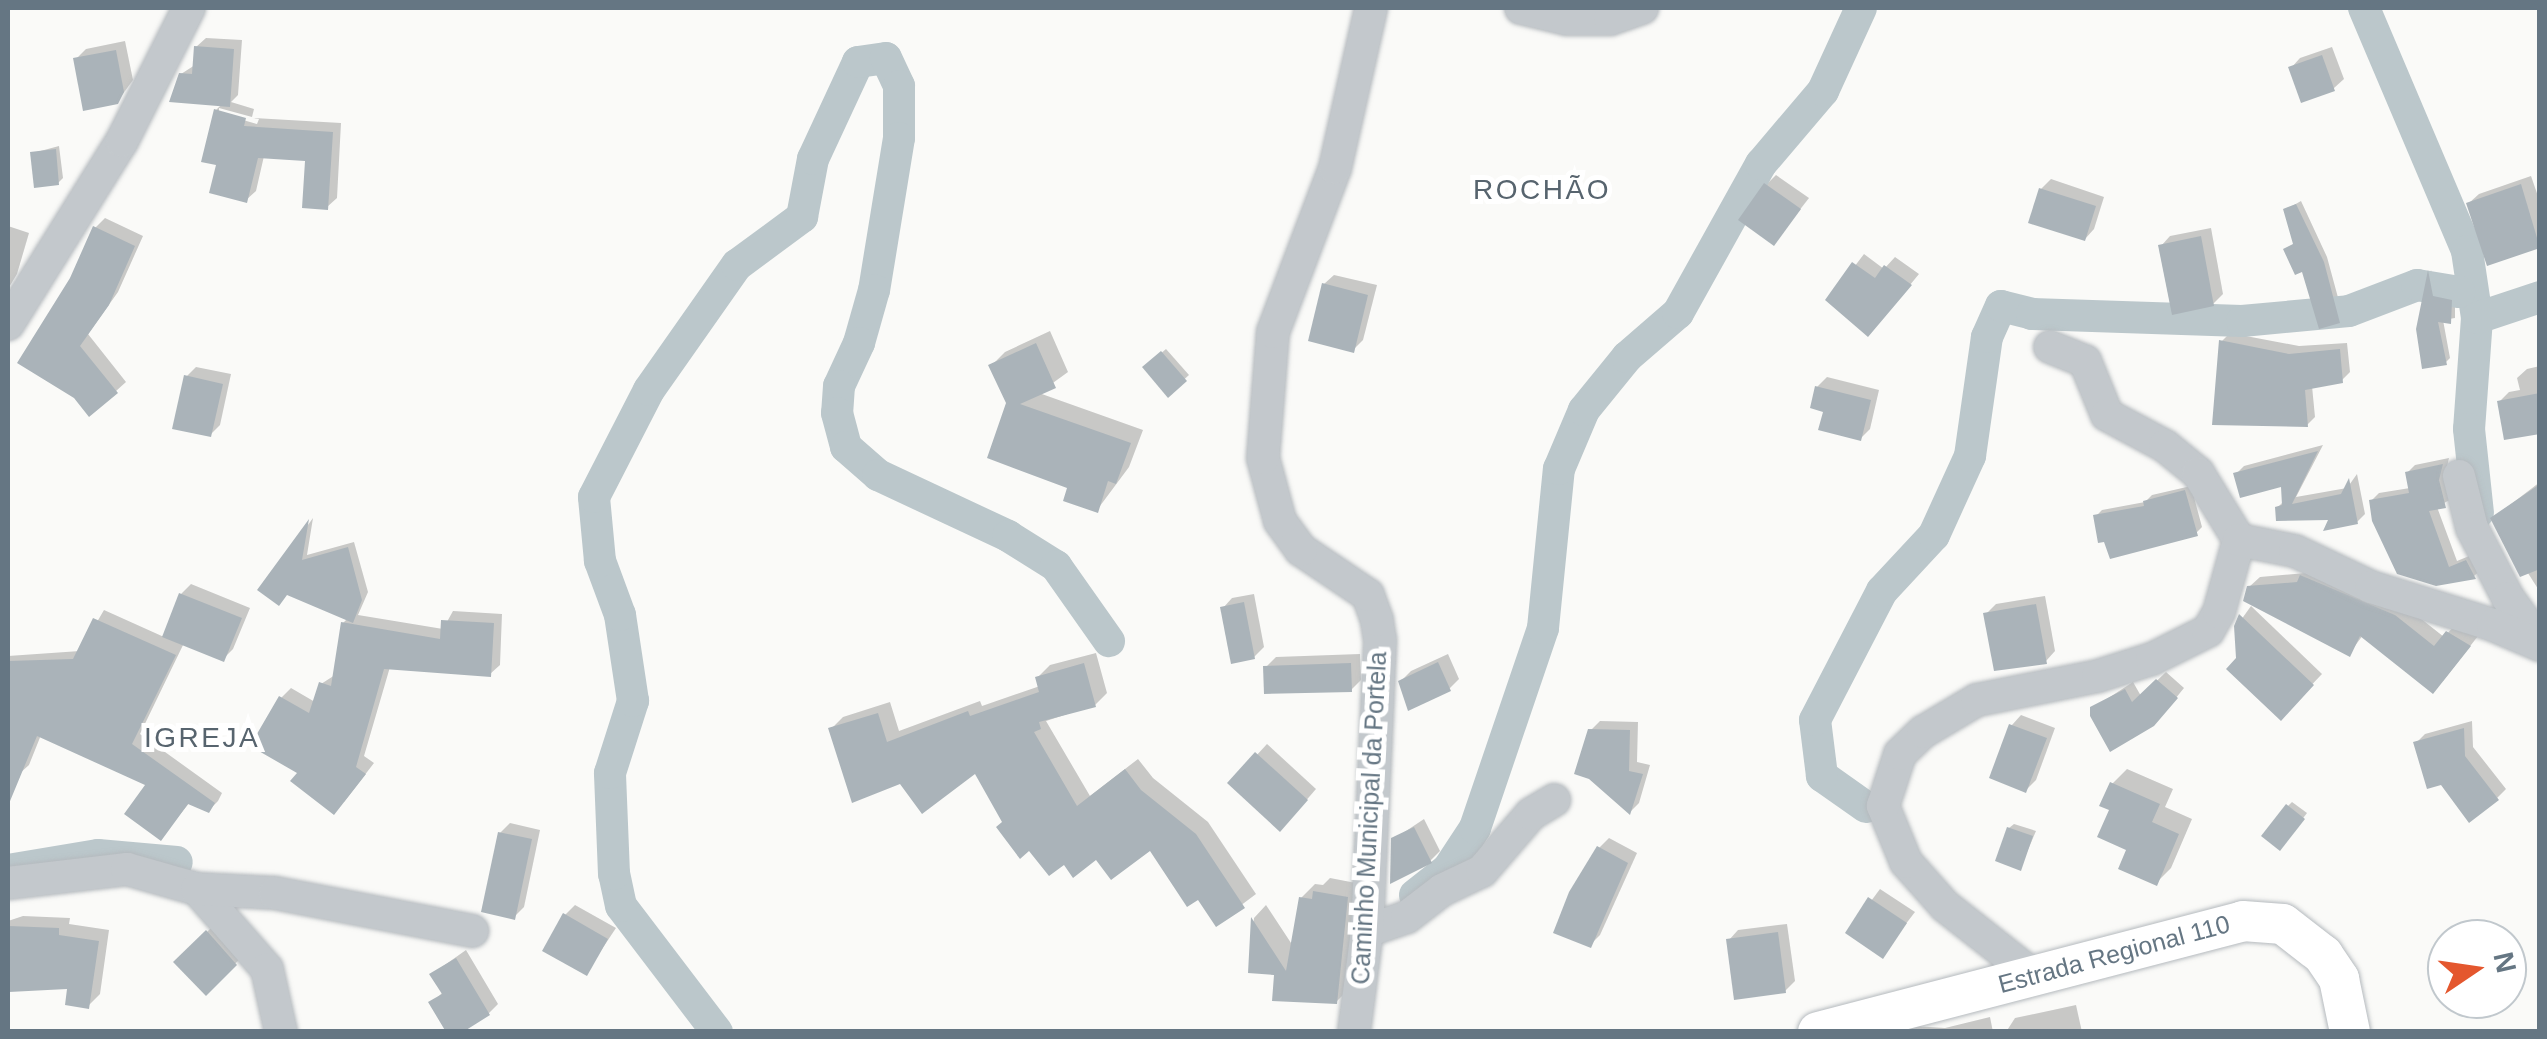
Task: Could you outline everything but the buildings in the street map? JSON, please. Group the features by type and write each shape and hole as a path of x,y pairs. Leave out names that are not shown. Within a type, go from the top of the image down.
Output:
{"main road":[{"name":"Estrada Regional 110","path":"1818,1032 2243,920 2282,924 2324,955 2339,980 2350,1032"}],"street":[{"path":"8,324 122,140 189,8"},
{"name":"Caminho Municipal da Portela","path":"1354,1032 1366,931 1380,640 1377,620 1368,595 1302,550 1280,521 1263,458 1273,332 1335,168 1371,8"},
{"path":"1521,8 1568,19 1610,19 1642,8"},
{"path":"2050,346 2086,361 2107,415 2165,446 2198,474 2239,540 2295,551 2371,587 2540,643"},
{"path":"2460,476 2472,528 2508,598 2540,643"},
{"path":"2034,976 1945,906 1906,862 1883,806 1900,754 1923,732 1978,700 2098,676 2152,659 2208,631 2219,612 2239,540"},
{"path":"1366,931 1407,917 1442,890 1482,871 1532,814 1554,800"},
{"path":"8,883 128,869 197,889 275,893 472,931"},
{"path":"197,889 267,969 281,1032"}],"waterway":[{"path":"1415,895 1448,869 1475,828 1543,628 1559,469 1584,410 1627,357 1678,313 1761,164 1823,91 1861,8"},
{"path":"2364,8 2467,251 2477,318 2469,429 2478,513"},
{"path":"717,1032 621,906 614,874 610,773 633,701 620,615 600,561 594,497 649,390 737,265 802,217 813,159 858,62 886,58 899,86 899,138 874,290 859,343 839,386 837,413 846,447 878,475 1008,536 1056,566 1109,641"},
{"path":"1866,807 1822,776 1815,720 1882,591 1934,535 1970,456 1987,337 2001,306 2032,314 2242,321 2349,311 2417,285 2459,292"},
{"path":"2477,318 2540,297"},
{"path":"8,870 98,855 177,862"}],"district":[{"name":"ROCHÃO","path":"1542,190"},
{"name":"IGREJA","path":"202,738"}]}
